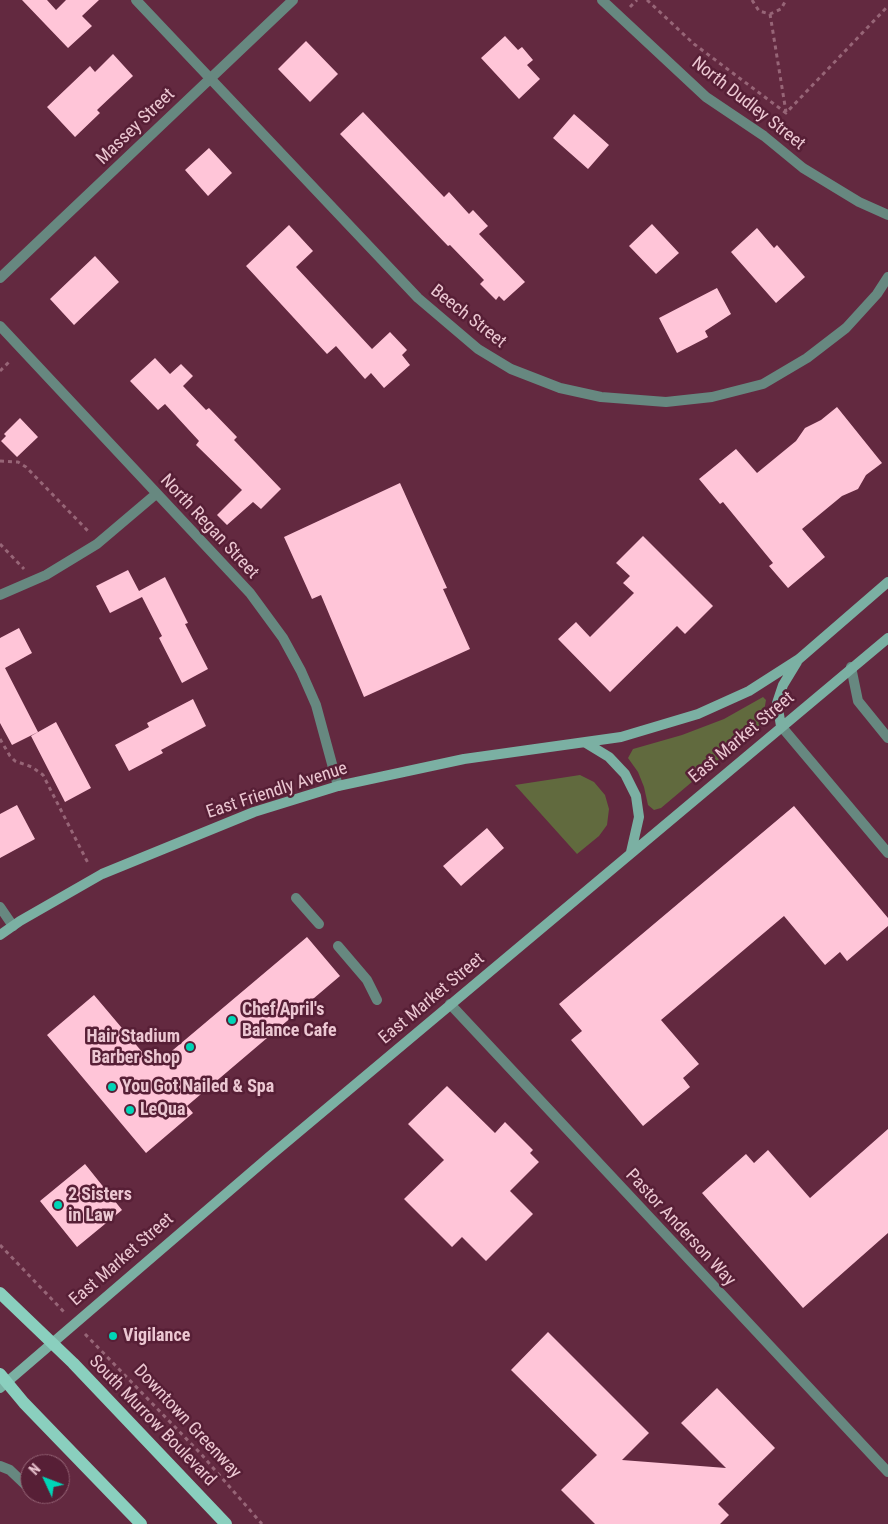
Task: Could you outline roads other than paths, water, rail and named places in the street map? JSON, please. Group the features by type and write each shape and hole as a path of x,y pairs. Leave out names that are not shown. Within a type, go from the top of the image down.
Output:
{"main road":[{"name":"East Market Street","path":"586,743 621,737 698,714 750,691 799,659 888,582"},
{"name":"East Market Street","path":"2,1382 51,1343 450,1004 888,638"},
{"path":"781,726 777,703 783,685 799,659"},
{"name":"East Friendly Avenue","path":"0,935 96,878 254,812 338,786 464,759 586,743"},
{"path":"586,743 609,757 625,774 636,796 639,817 631,852"},
{"name":"South Murrow Boulevard","path":"0,1293 80,1371 226,1524"},
{"path":"2,1382 141,1524"}],"street":[{"name":"Beech Street","path":"136,0 209,80 424,304 478,349 511,369 560,388 601,397 666,402 712,397 763,384 807,358 846,328 877,294 888,277"},
{"name":"Massey Street","path":"0,278 294,0"},
{"name":"North Dudley Street","path":"602,0 706,97 764,136 803,168 859,202 888,215"},
{"name":"North Regan Street","path":"0,326 156,494 230,570 283,638 301,671 316,705 338,786"},
{"path":"0,595 35,580 98,542 156,494"},
{"path":"851,667 858,701 888,738"},
{"path":"781,726 888,853"},
{"path":"296,898 319,924"},
{"path":"0,907 13,926"},
{"path":"338,946 367,980 377,1000"},
{"name":"Pastor Anderson Way","path":"450,1004 888,1472"},
{"path":"0,1466 10,1470 20,1480"}],"place":[{"name":"Chef April's Balance Cafe","path":"232,1020"},
{"name":"Hair Stadium Barber Shop","path":"190,1047"},
{"name":"You Got Nailed & Spa","path":"112,1087"},
{"name":"LeQua","path":"130,1110"},
{"name":"2 Sisters in Law","path":"58,1205"},
{"name":"Vigilance","path":"113,1336"}]}
